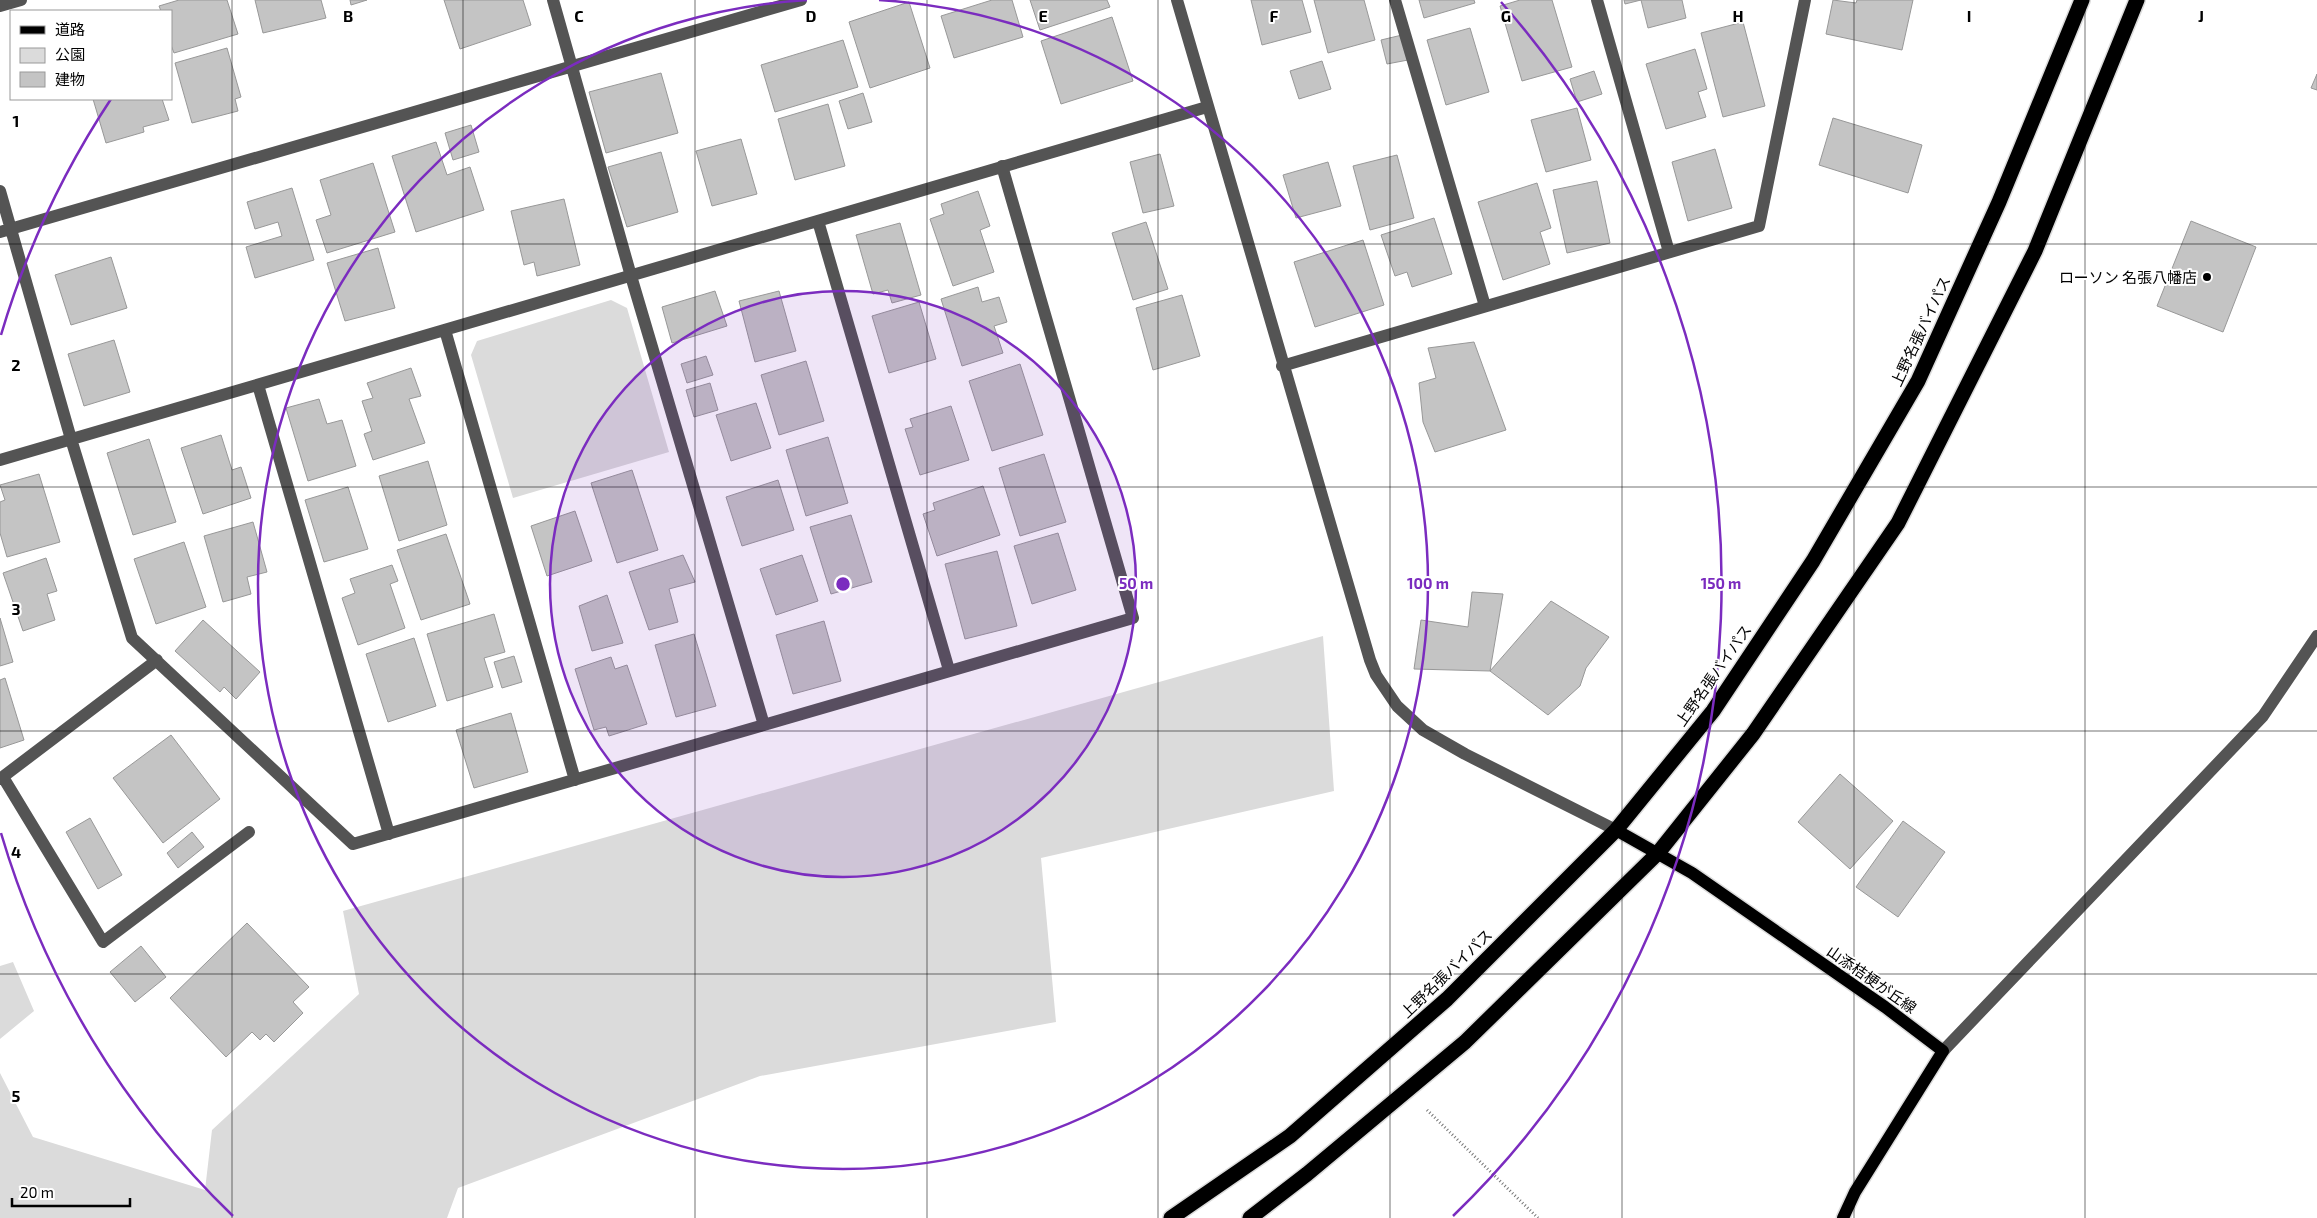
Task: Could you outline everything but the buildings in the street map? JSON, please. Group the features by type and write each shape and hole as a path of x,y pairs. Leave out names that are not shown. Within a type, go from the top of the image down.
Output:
{"highway":[{"name":"上野名張バイパス","path":"1171,1218 1290,1136 1447,999 1616,830 1712,711 1812,561 1918,381 1999,202 2082,0"},
{"path":"1250,1218 1307,1174 1465,1042 1658,854 1753,734 1898,523 2035,251 2138,0"}],"main road":[{"name":"山添桔梗が丘線","path":"1616,830 1700,879 1885,1007 1943,1051"},
{"path":"1843,1218 1855,1192 1943,1051"}],"street":[{"path":"0,6 21,0"},
{"path":"553,0 631,276 764,725"},
{"path":"6,230 572,68 801,0"},
{"path":"1177,0 1282,366 1376,675 1397,706 1423,730 1465,754 1616,830"},
{"path":"1395,0 1485,306"},
{"path":"1597,0 1669,252"},
{"path":"1282,366 1758,226 1805,0"},
{"path":"0,460 1207,107"},
{"path":"0,191 6,230 132,638 353,844 1133,618 1002,166"},
{"path":"818,221 949,670"},
{"path":"445,330 576,780"},
{"path":"258,385 388,834"},
{"path":"1943,1051 2263,716 2317,636"},
{"path":"157,660 2,778 103,942 249,832"}],"path":[{"path":"1426,1109 1538,1218"}],"green space":[{"path":"611,300 627,308 669,452 513,498 471,355 477,341"},
{"path":"1323,636 1334,791 1041,858 1056,1022 760,1076 458,1188 447,1218 0,1218 0,1073 33,1137 205,1190 212,1130 359,994 343,911"},
{"path":"13,962 34,1011 0,1039 0,966"}],"place":[{"name":"ローソン 名張八幡店","path":"2207,277"}]}
